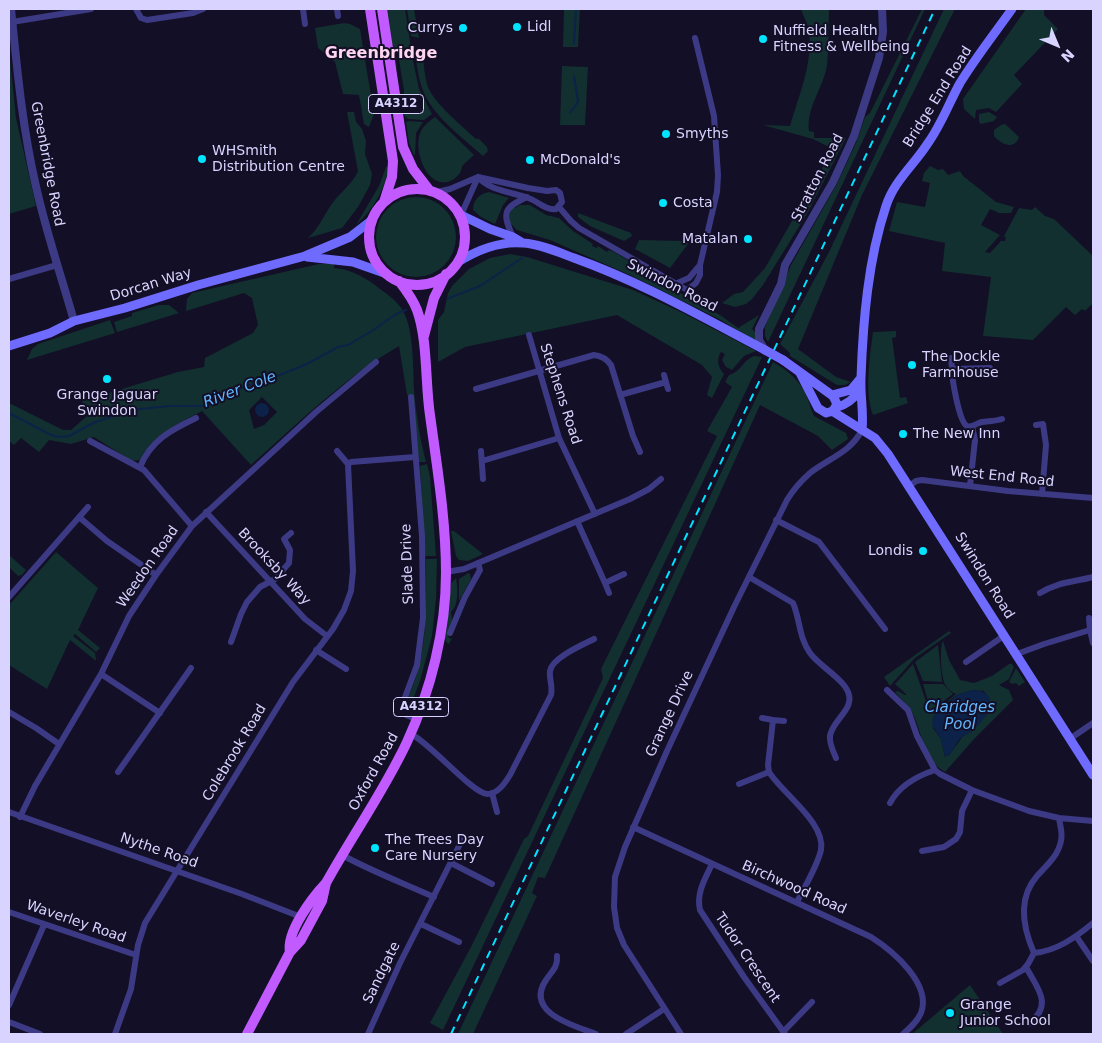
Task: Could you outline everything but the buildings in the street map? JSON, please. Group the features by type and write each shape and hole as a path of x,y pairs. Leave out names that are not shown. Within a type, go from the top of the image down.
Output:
{"main road":[{"name":"A4312","path":"370,9 393,161 392,177 384,203"},
{"name":"A4312","path":"382,9 403,147 414,169 432,192"},
{"name":"Bridge End Road","path":"862,430 864,418 861,402 861,377 868,290 879,232 888,201 898,181 932,137 962,80 1012,9"},
{"name":"A4312","path":"418,190 432,192 446,200 461,215 465,228 466,239 464,249 458,262 436,280 426,283 410,284 399,281 387,274 376,262 370,248 369,233 372,220 384,203 394,195 418,190"},
{"name":"Swindon Road","path":"461,215 523,243 564,254 629,279 765,350 831,394"},
{"name":"Dorcan Way","path":"9,346 56,331 74,321 126,308 198,285 305,256 350,237 372,220"},
{"name":"Swindon Road","path":"458,262 485,249 523,243"},
{"name":"Dorcan Way","path":"305,256 353,262 387,274"},
{"name":"A4312","path":"423,340 434,298 446,273"},
{"name":"A4312","path":"399,281 417,308 423,340 440,491 446,572"},
{"name":"Swindon Road","path":"800,373 817,404"},
{"path":"861,377 851,390 831,394 825,393 820,396 817,404 819,410 828,413 844,406 851,401 861,388"},
{"path":"831,394 836,400 834,410"},
{"name":"Swindon Road","path":"834,410 882,444 1093,775"},
{"name":"Oxford Road","path":"247,1034 290,952 296,948 301,940 306,920 322,901 326,883 386,782 411,734 436,656 444,609 446,572"}],"street":[{"name":"Greenbridge Road","path":"11,9 27,145 41,208 74,321"},
{"path":"12,22 59,11 91,9"},
{"path":"136,9 138,16 144,20 193,13 203,9"},
{"path":"174,9 175,16"},
{"path":"303,9 305,24"},
{"name":"Stratton Road","path":"765,350 759,340 759,329 781,284 785,266 815,216 852,141 879,58 883,32 882,9"},
{"path":"559,207 571,222 579,228 675,284 687,290 698,279 714,206 718,175 713,110 695,38"},
{"path":"432,192 450,189 478,177 522,187 552,189 560,194 562,199 559,207 551,210 527,197 488,185 478,177"},
{"path":"461,215 478,177"},
{"path":"544,206 542,196 547,190"},
{"path":"513,237 506,222 506,212 514,204 527,197"},
{"path":"9,279 57,265"},
{"path":"675,284 689,278 700,265"},
{"name":"Stephens Road","path":"529,335 559,438 595,514"},
{"path":"476,388 594,355 601,356 611,365 633,436 640,452"},
{"path":"951,358 952,385 961,419 966,425 972,426 980,422 1002,419"},
{"name":"Weedon Road","path":"20,817 35,786 101,674 129,616 156,574 192,526 316,412 376,362"},
{"path":"952,369 990,368"},
{"path":"620,395 665,378 668,390"},
{"path":"356,379 361,385"},
{"name":"Slade Drive","path":"411,397 422,542 423,618 417,665 401,708 404,714 416,719"},
{"path":"140,467 146,454 159,439 169,431 196,418"},
{"path":"1036,425 1043,424 1046,435 1042,494"},
{"path":"970,486 975,440 972,426"},
{"name":"Grange Drive","path":"681,1034 628,954 621,938 615,918 613,898 617,868 633,827 705,668 787,500 798,484 810,473 856,441 862,430"},
{"path":"482,461 559,438"},
{"path":"90,441 140,467 150,476 192,526"},
{"path":"337,451 348,464 351,462 415,457"},
{"path":"481,451 483,479"},
{"name":"Colebrook Road","path":"115,1034 131,989 136,955 146,923 289,688 344,610 353,581 348,464"},
{"path":"446,572 464,570 595,514 640,494 662,478"},
{"name":"West End Road","path":"909,486 916,481 922,480 1093,498"},
{"path":"9,597 88,507"},
{"name":"Brooksby Way","path":"206,512 305,619 327,636"},
{"path":"79,517 107,541 156,574"},
{"path":"776,520 819,542 886,628"},
{"path":"577,521 609,593"},
{"path":"232,642 244,607 256,592 283,571 289,563 290,550 284,539 291,533"},
{"path":"450,633 465,597 480,570 478,563"},
{"path":"604,583 624,574"},
{"path":"749,577 792,603 802,638 810,653 848,692 849,703 830,734 830,742 836,758"},
{"path":"1040,594 1056,585 1093,577"},
{"path":"1089,618 1093,642"},
{"path":"1017,654 1090,630"},
{"path":"966,662 1005,635"},
{"path":"411,734 424,742 478,791 485,794 500,789 510,775 551,695 550,671 553,664 567,653 594,639"},
{"path":"316,650 346,669"},
{"path":"118,772 192,668"},
{"path":"101,674 160,713"},
{"path":"887,690 908,710 916,736 935,770 940,774 972,790 1016,807 1059,818 1093,821"},
{"path":"9,712 59,744"},
{"path":"762,718 784,721"},
{"path":"773,720 769,752 769,772 816,827 821,840 820,852 797,902"},
{"path":"1070,738 1093,722"},
{"path":"900,804 891,801 899,791 910,782 935,770"},
{"path":"739,784 769,772"},
{"path":"922,850 944,847 956,839 960,828 962,811 972,790"},
{"path":"492,793 497,812"},
{"name":"Nythe Road","path":"9,812 259,900 306,920"},
{"path":"1000,983 1026,967 1034,953 1023,922 1023,907 1032,882 1053,858 1060,843 1062,830 1059,818"},
{"name":"Birchwood Road","path":"633,827 871,937 887,948 906,966 919,986 923,997 918,1019 903,1034"},
{"name":"Sandgate","path":"368,1034 400,963 464,836"},
{"path":"342,854 365,867 434,897"},
{"path":"451,863 492,884"},
{"name":"Tudor Crescent","path":"712,864 700,890 698,902 700,910 784,1033"},
{"name":"Waverley Road","path":"9,912 136,955"},
{"path":"1034,953 1048,951 1076,936 1093,923"},
{"path":"421,924 460,942"},
{"path":"9,1005 44,925"},
{"path":"1076,936 1093,961"},
{"path":"557,956 556,967 542,987 543,1004 554,1017 596,1034"},
{"path":"1026,967 1040,992 1042,1001 1040,1011 1029,1024"},
{"path":"784,1033 812,1002"},
{"path":"626,1034 664,1009"},
{"path":"9,1022 26,1032 40,1034"}],"green space":[{"path":"386,9 405,9 411,48 395,51 397,70 393,59"},
{"path":"407,9 414,9 419,38 411,36"},
{"path":"564,9 580,9 578,47 563,47"},
{"path":"801,9 829,9 827,66 812,106 809,131 814,132 814,138 846,138 808,212 763,285 746,304 735,307 722,303 734,294 743,292 765,268 833,149 813,139 763,125 790,126 809,55 808,25"},
{"path":"922,9 925,9 768,342 765,336 765,327 791,265 837,184 856,143 865,117 870,113"},
{"path":"944,9 955,9 862,195 798,349 836,377 851,382 845,385 837,385 790,356 790,353 780,344 829,252"},
{"path":"1026,9 1044,9 1044,15 1058,29 1014,75 1022,84 996,112 989,108 976,110 975,119 964,109 963,99"},
{"path":"344,23 360,29 374,114 369,127 364,124 359,95 343,94 335,62 318,48 315,28"},
{"path":"422,49 426,78 431,93 449,114 487,147 488,151 483,156 442,119 429,102 420,82 414,50"},
{"path":"9,50 16,118 36,206 9,214"},
{"path":"411,51 419,89 432,114 424,120 408,119 404,115 404,90 398,54"},
{"path":"562,66 588,67 585,125 560,125"},
{"path":"347,112 354,112 356,122 362,129 366,141 365,154 372,174 370,185 358,207 342,228 308,238 358,171"},
{"path":"989,112 997,117 994,121 981,124 979,122 979,114"},
{"path":"435,117 474,155 462,166 461,171 454,179 445,182 437,181 430,176 421,159 419,149 421,131"},
{"path":"406,122 423,122 416,133 415,155 409,143"},
{"path":"1005,124 1019,137 1014,144 1004,144 994,136 994,130"},
{"path":"930,166 938,170 943,169 948,175 960,171 963,176 996,202 1014,207 1011,213 999,213 990,209 981,225 1000,235 985,252 990,253 1001,241 1005,241 1006,238 1004,236 1019,208 1032,210 1035,207 1045,216 1054,219 1093,256 1093,303 1085,311 1082,309 1075,315 1066,307 1033,340 983,336 991,277 942,271 945,243 889,231 897,202 925,207 930,183 922,181 924,173"},
{"path":"386,167 388,167 387,175 377,199 356,225 379,186"},
{"path":"489,192 509,198 503,205 495,224 481,217 473,210 477,198"},
{"path":"408,197 424,197 445,208 456,229 456,245 445,266 424,277 408,277 394,271 382,259 376,245 376,229 382,215 394,203"},
{"path":"520,205 530,205 546,215 559,218 573,231 593,244 592,246 597,248 598,246 607,252 609,250 616,253 720,315 738,328 759,315 752,329 756,333 755,339 630,275 550,240 517,230 510,223 509,215 513,207 515,208"},
{"path":"578,213 631,233 632,236 624,241 590,226 578,217"},
{"path":"639,240 686,241 688,244 670,268 635,249"},
{"path":"510,254 527,257 633,290 683,313 756,351 744,356 732,370 726,367 722,360 725,354 721,352 718,363 724,374 712,398 707,395 712,377 702,365 617,315 465,347 438,362 438,320 444,312 448,293 452,286 469,269 490,258"},
{"path":"319,264 334,264 334,268 356,274 375,285 398,303 407,319 412,349 417,417 426,462 419,462 412,397 407,395 399,346 340,387 251,465 202,411 159,436 145,451 140,460 132,461 94,437 71,444 49,440 39,452 21,438 14,445 9,441 9,403 63,430 71,430 87,416 82,401 178,372 204,367 205,358 253,333 258,325 252,298 244,293 186,311 187,299 192,293","holes":["262,397 277,412 264,425 254,429 249,410"]},
{"path":"159,305 169,305 179,313 117,332 114,322 132,316 132,313"},
{"path":"110,320 115,333 27,360 32,349 38,344"},
{"path":"896,331 896,337 892,338 900,398 906,397 908,403 873,415 868,385 873,332"},
{"path":"754,356 762,357 443,1030 430,1023 471,947 524,839 528,836 603,678 601,669 717,436 707,431 732,387 725,382 729,375"},
{"path":"773,362 788,372 801,386 814,416 846,433 848,439 832,450 818,436 760,405 545,878 538,877 532,893 537,896 473,1034 458,1034"},
{"path":"427,464 430,476 436,556 425,556 420,466"},
{"path":"451,531 454,531 483,554 468,561 459,560 456,556"},
{"path":"56,552 98,588 78,630 100,648 96,652 75,634 73,636 95,653 96,661 70,640 47,689 9,665 9,605"},
{"path":"9,555 26,570 22,575 18,576 9,567"},
{"path":"426,559 437,559 436,599 432,636 420,681 408,712 404,706 418,670 422,652 426,616"},
{"path":"467,573 470,574 471,579 459,601 459,579"},
{"path":"456,578 457,596 454,609 451,612 452,620 448,636 450,639 452,638 449,644 446,642 445,636 451,583"},
{"path":"949,631 951,633 915,658 890,686 884,677"},
{"path":"943,641 949,660 960,680 974,683 992,676 1009,664 1012,664 1014,667 1009,679 999,685 1009,690 1013,700 975,738 945,772 938,767 928,754 913,714 895,692 898,691 907,695 895,684 913,664 926,701 928,701 923,684 943,684 948,689 943,677 941,650","holes":["948,689 956,694 933,713 933,709 953,694","972,690 984,691 990,701 987,714 971,732 963,736 950,754 945,757 941,739 933,728 941,707 957,695"]},
{"path":"938,645 942,682 923,681 915,662"},
{"path":"1016,668 1025,682 1019,686 1016,683 1009,682"},
{"path":"970,985 1003,1034 912,1034"}],"water":[{"path":"259,403 265,403 269,410 265,417 259,417 255,413 255,407"},
{"name":"Claridges Pool","path":"972,690 988,695 990,706 978,726 963,736 945,757 941,739 932,725 933,716 957,695"}],"waterway":[{"name":"River Cole","path":"574,44 576,9"},
{"name":"River Cole","path":"570,113 578,102 574,76"},
{"name":"River Cole","path":"447,299 480,286 522,258"},
{"name":"River Cole","path":"9,413 51,435 60,437 69,436 93,423 131,410 170,406 202,406 217,396 277,376 307,364 338,347 348,345 396,314 406,310"}],"railway":[{"path":"451,1034 935,9"}],"place":[{"name":"Lidl","path":"517,27"},
{"name":"Currys","path":"463,28"},
{"name":"Nuffield Health Fitness & Wellbeing","path":"763,39"},
{"name":"Smyths","path":"666,134"},
{"name":"WHSmith Distribution Centre","path":"202,159"},
{"name":"McDonald's","path":"530,160"},
{"name":"Costa","path":"663,203"},
{"name":"Matalan","path":"748,239"},
{"name":"The Dockle Farmhouse","path":"912,365"},
{"name":"Grange Jaguar Swindon","path":"107,379"},
{"name":"The New Inn","path":"903,434"},
{"name":"Londis","path":"923,551"},
{"name":"The Trees Day Care Nursery","path":"375,848"},
{"name":"Grange Junior School","path":"950,1013"}],"district":[{"name":"Greenbridge","path":"381,54"}]}
